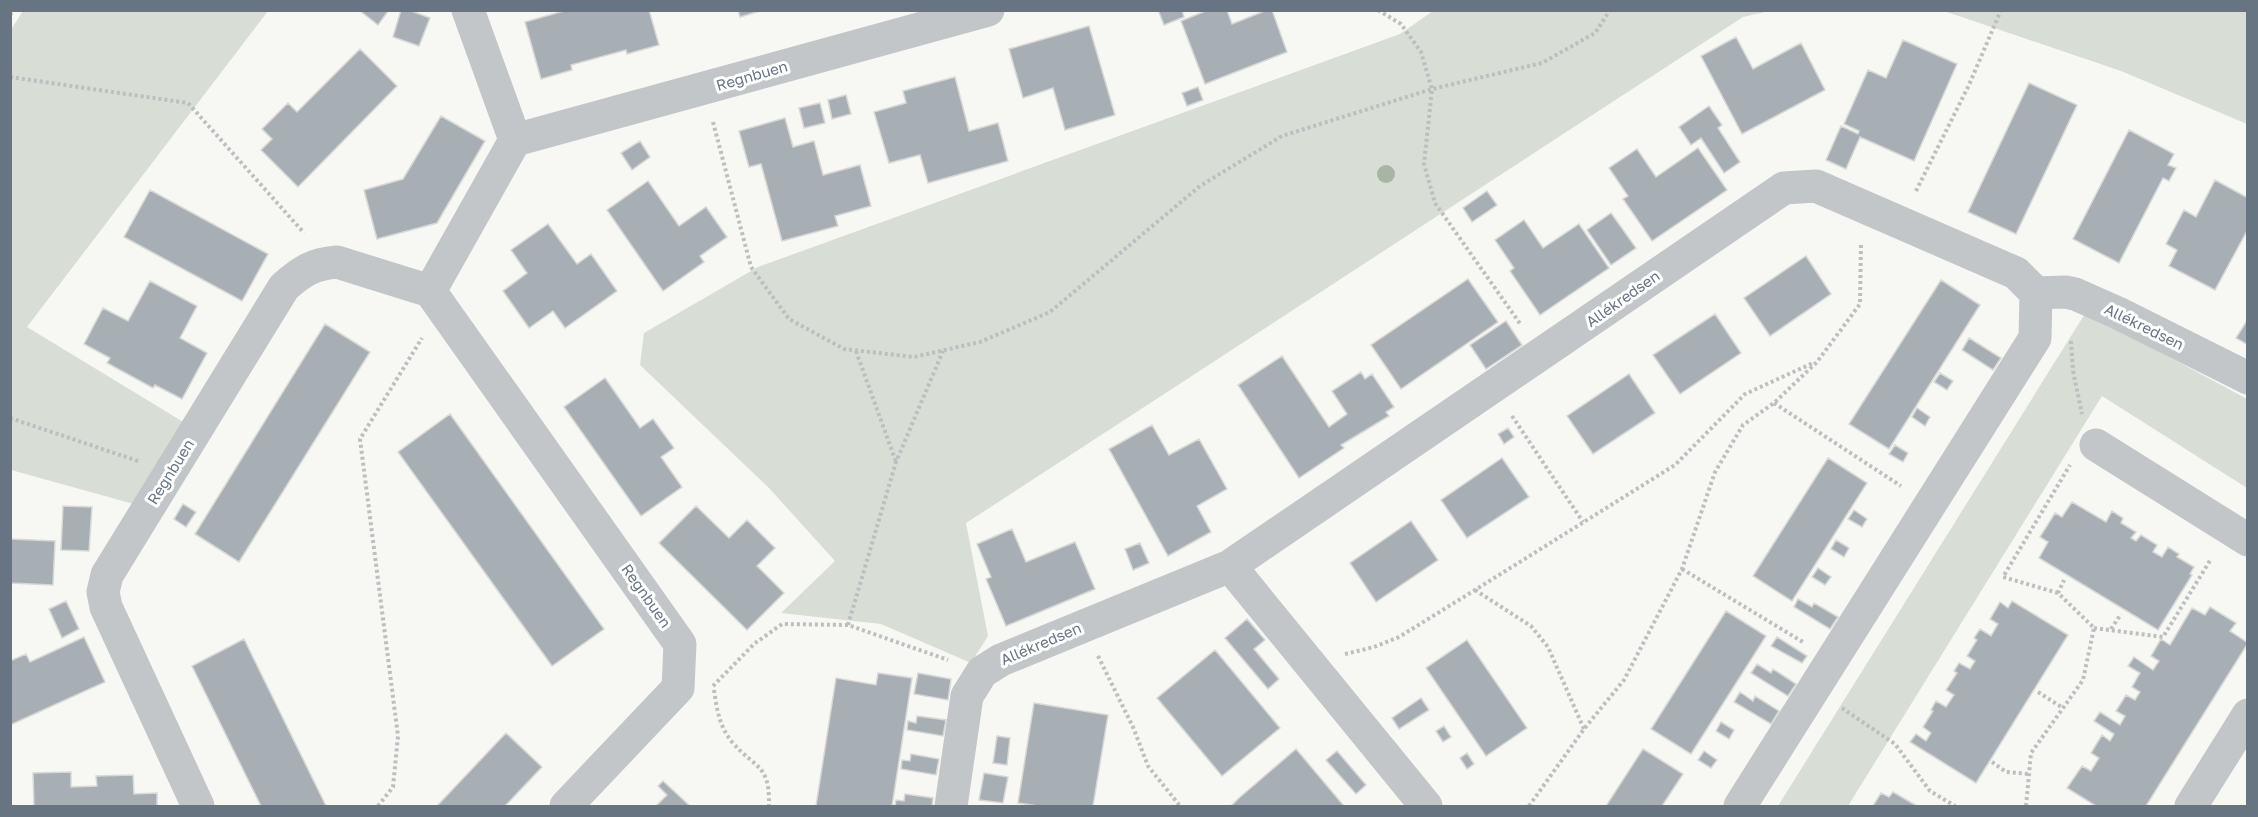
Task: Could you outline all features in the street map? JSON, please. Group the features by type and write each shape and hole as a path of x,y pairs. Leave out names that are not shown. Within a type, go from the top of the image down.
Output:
{"street":[{"path":"322,264 337,262 436,299 516,140 468,10"},
{"name":"Regnbuen","path":"516,140 988,10"},
{"name":"Allékredsen","path":"951,807 967,696 982,672 1001,660 1230,566 1784,188 1816,186 2016,273 2050,292 2118,313 2247,378"},
{"name":"Regnbuen","path":"198,807 106,607 103,592 107,575 284,287 302,271 322,264"},
{"path":"1740,807 2035,338 2050,292"},
{"name":"Regnbuen","path":"436,299 680,644 678,688"},
{"path":"2091,442 2238,535"},
{"path":"1230,566 1426,807"},
{"path":"566,807 678,688"},
{"path":"2191,807 2247,715"}],"path":[{"path":"10,15 14,10"},
{"path":"1378,10 1401,24 1421,52 1432,89 1424,164 1435,203 1543,354"},
{"path":"704,90 751,267 789,319 844,349 914,357 980,342 1050,312 1200,186 1282,136 1432,89 1542,63 1595,33 1610,10"},
{"path":"1900,223 1968,85 2001,10"},
{"path":"10,77 188,104 317,247 322,264"},
{"path":"1529,807 1584,729 1624,680 1682,569 1715,472 1743,425 1774,403 1817,362 1860,304 1861,206"},
{"path":"2050,292 2070,324 2073,371 2091,442 2003,577 2058,593 2094,628 2163,637 2238,535"},
{"path":"378,807 393,787 398,736 360,439 436,299"},
{"path":"848,625 896,462 943,350"},
{"path":"856,351 896,462"},
{"path":"1313,667 1344,654 1374,647 1400,637 1674,465 1745,394 1817,362"},
{"path":"1493,388 1583,522"},
{"path":"1774,403 1929,505"},
{"path":"10,418 171,472"},
{"path":"1682,569 1832,660"},
{"path":"2058,593 2064,580"},
{"path":"1475,590 1531,626 1548,647 1584,729"},
{"path":"2111,629 2121,614"},
{"path":"1089,623 1099,659 1133,727 1148,766 1180,807"},
{"path":"678,688 714,686 754,644 782,624 848,625 982,672"},
{"path":"2026,807 2031,753 2083,680 2094,628"},
{"path":"714,686 718,720 732,742 758,764 770,786 769,807"},
{"path":"1814,688 1895,744 1930,791 1955,807"},
{"path":"2038,692 2063,708"},
{"path":"1992,762 2006,772 2029,774"}],"shaded area":[{"path":"23,11 268,11 27,327 185,423 141,506 11,470 10,31"},
{"path":"1433,11 1769,11 1743,17 966,523 988,636 971,663 881,624 781,613 835,561 769,488 640,365 644,333 758,267 1400,34"},
{"path":"1944,11 2247,11 2247,124 2121,71"},
{"path":"2086,312 2247,399 2247,488 2102,396 1848,806 1778,806"}],"building":[{"path":"359,10 389,10 378,25"},
{"path":"401,10 409,10 430,18 419,46 393,37"},
{"path":"567,10 649,10 659,45 627,54 626,50 571,65 572,70 541,79 525,22"},
{"path":"738,10 763,10 740,17"},
{"path":"1158,10 1182,10 1184,17 1164,25"},
{"path":"1208,10 1227,10 1232,24 1272,10 1287,52 1205,84 1181,21"},
{"path":"1089,26 1115,115 1065,130 1053,88 1023,98 1009,49"},
{"path":"1736,37 1753,69 1801,43 1825,90 1742,134 1701,56"},
{"path":"1903,40 1957,64 1914,161 1860,137 1846,169 1826,160 1841,126 1858,134 1859,131 1844,124 1868,70 1886,78"},
{"path":"360,49 397,86 298,187 261,150 272,139 262,129 288,103 297,112"},
{"path":"955,77 969,131 998,123 1008,161 928,183 920,155 889,163 874,112 906,103 903,91"},
{"path":"2029,83 2077,105 2016,234 1968,212"},
{"path":"1198,87 1203,100 1187,106 1182,93"},
{"path":"846,95 851,114 832,119 828,100"},
{"path":"820,103 825,123 804,128 799,108"},
{"path":"1709,106 1722,125 1718,128 1740,162 1724,173 1701,138 1691,145 1679,127"},
{"path":"441,116 485,141 437,223 377,239 364,190 403,179"},
{"path":"785,118 793,147 814,141 823,175 860,165 871,206 835,216 838,226 782,241 761,164 749,167 739,131"},
{"path":"2129,130 2174,154 2168,165 2176,168 2169,181 2163,178 2119,263 2073,239"},
{"path":"640,141 650,157 632,170 621,153"},
{"path":"1698,148 1727,190 1652,241 1623,199 1628,196 1609,168 1637,149 1656,177"},
{"path":"2215,180 2248,198 2248,229 2215,290 2169,266 2177,250 2166,244 2184,210 2196,217"},
{"path":"648,181 679,226 706,207 727,237 700,256 704,262 663,291 607,210"},
{"path":"150,190 268,254 242,301 124,237"},
{"path":"1487,191 1497,205 1472,222 1463,208"},
{"path":"1611,213 1636,248 1611,265 1587,230"},
{"path":"1524,220 1543,248 1579,224 1609,268 1540,315 1510,271 1514,268 1495,240"},
{"path":"548,224 577,264 591,254 617,291 565,328 553,311 529,328 503,291 527,273 511,250"},
{"path":"1806,256 1831,294 1770,336 1744,298"},
{"path":"1468,279 1498,322 1401,389 1371,345"},
{"path":"1941,280 1980,305 1889,449 1849,424"},
{"path":"150,281 197,306 180,338 207,353 182,399 155,385 153,388 107,363 110,358 84,344 103,308 128,321"},
{"path":"1715,314 1741,353 1680,394 1653,355"},
{"path":"2248,319 2248,345 2236,338"},
{"path":"1506,321 1522,345 1486,369 1470,345"},
{"path":"325,324 370,352 239,562 195,534"},
{"path":"1969,338 2001,358 1993,370 1962,350"},
{"path":"1282,356 1329,427 1347,414 1332,391 1361,372 1365,379 1372,374 1394,407 1386,412 1389,416 1341,445 1344,448 1299,478 1238,385"},
{"path":"1940,373 1953,381 1947,390 1934,382"},
{"path":"1629,374 1655,413 1593,454 1567,416"},
{"path":"605,378 640,428 653,419 674,448 661,457 682,487 641,516 564,407"},
{"path":"1917,408 1930,417 1925,426 1912,417"},
{"path":"450,414 604,629 552,666 398,452"},
{"path":"1152,425 1169,455 1199,439 1227,489 1197,506 1211,532 1168,556 1109,449"},
{"path":"1508,428 1514,437 1504,444 1498,434"},
{"path":"1895,445 1908,453 1903,462 1889,454"},
{"path":"1502,458 1529,497 1467,538 1441,500"},
{"path":"1828,458 1867,483 1792,601 1753,576"},
{"path":"2072,502 2106,522 2112,511 2123,518 2121,523 2136,532 2131,538 2136,541 2141,535 2157,545 2153,552 2162,557 2168,547 2179,554 2177,557 2194,567 2190,574 2192,575 2158,630 2039,558 2048,542 2040,537 2055,513 2062,517"},
{"path":"183,504 196,512 186,527 174,519"},
{"path":"63,506 92,507 89,551 61,550"},
{"path":"696,506 729,538 747,520 775,548 757,566 784,593 747,630 659,543"},
{"path":"1854,510 1867,519 1862,527 1848,519"},
{"path":"1411,521 1438,560 1376,602 1350,563"},
{"path":"1012,529 1026,562 1075,542 1095,589 1006,626 986,579 991,577 977,544"},
{"path":"10,539 55,541 53,585 10,583"},
{"path":"1836,540 1849,548 1844,557 1831,549"},
{"path":"1140,543 1149,563 1133,570 1125,549"},
{"path":"1818,568 1831,577 1825,585 1812,577"},
{"path":"1798,599 1812,607 1814,603 1838,617 1830,629 1794,607"},
{"path":"66,601 79,629 62,638 49,609"},
{"path":"2012,601 2068,635 1976,783 1910,742 1916,734 1926,741 1931,733 1923,727 1936,701 1946,707 1954,695 1946,690 1957,673 1954,671 1959,663 1970,669 1975,661 1967,656 1977,640 1974,638 1980,629 1991,636 1998,624 1990,619 2000,602 2008,608"},
{"path":"2210,607 2236,623 2230,631 2248,643 2146,806 2096,806 2067,788 2082,766 2091,771 2099,758 2091,753 2102,735 2110,741 2114,734 2094,721 2100,712 2120,725 2125,716 2116,711 2126,695 2135,700 2140,692 2132,687 2140,673 2128,666 2134,657 2153,670 2159,661 2151,656 2161,639 2170,645 2192,608 2205,615"},
{"path":"1726,611 1766,636 1691,754 1651,729"},
{"path":"1247,619 1265,640 1254,649 1279,679 1268,689 1225,638"},
{"path":"84,637 105,682 10,725 10,661 26,654 30,662"},
{"path":"1777,637 1807,656 1802,663 1771,646"},
{"path":"244,639 326,806 261,806 192,666"},
{"path":"1467,640 1527,728 1486,756 1426,668"},
{"path":"1215,650 1280,728 1222,776 1157,698"},
{"path":"1757,664 1771,673 1773,669 1796,684 1788,696 1751,673"},
{"path":"878,673 912,678 892,806 816,806 836,678 876,685"},
{"path":"918,673 951,679 948,700 914,694"},
{"path":"1740,692 1753,701 1755,696 1779,711 1771,724 1734,702"},
{"path":"1421,698 1429,710 1399,729 1392,718"},
{"path":"1034,703 1108,715 1093,806 1038,806 1018,803"},
{"path":"917,716 946,720 943,736 907,730 908,721 916,723"},
{"path":"1721,722 1734,730 1729,739 1716,731"},
{"path":"1444,726 1451,737 1443,742 1436,731"},
{"path":"506,733 542,767 505,806 437,806"},
{"path":"997,736 1010,738 1007,765 993,763"},
{"path":"1296,749 1344,806 1231,806 1239,798"},
{"path":"1643,749 1683,774 1662,806 1606,806"},
{"path":"1337,751 1366,785 1356,794 1326,760"},
{"path":"1704,751 1717,760 1711,768 1698,760"},
{"path":"1467,753 1474,764 1467,769 1460,758"},
{"path":"911,754 939,759 936,775 901,769 902,760 910,761"},
{"path":"71,772 71,787 97,786 96,776 133,775 134,794 157,793 157,806 34,806 33,773"},
{"path":"984,773 1008,777 1003,803 979,800"},
{"path":"663,781 690,806 656,806 667,795 658,786"},
{"path":"1893,792 1917,806 1873,806 1881,793 1889,797"},
{"path":"905,794 933,798 932,806 895,806 896,800 904,801"}]}
